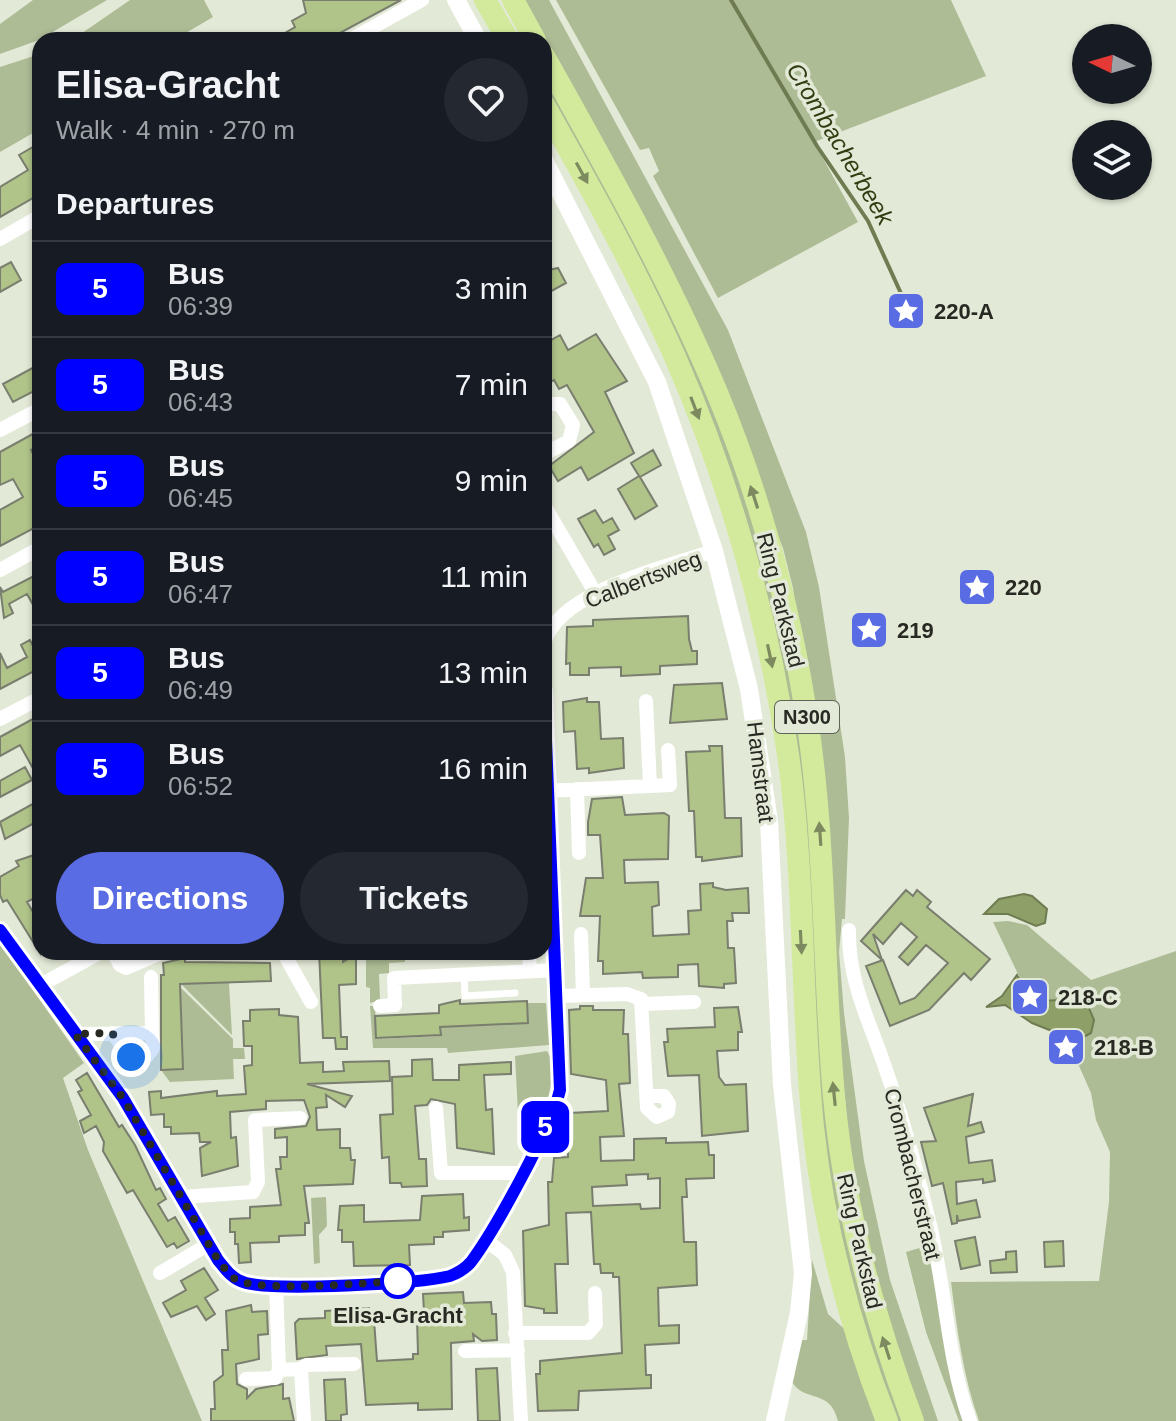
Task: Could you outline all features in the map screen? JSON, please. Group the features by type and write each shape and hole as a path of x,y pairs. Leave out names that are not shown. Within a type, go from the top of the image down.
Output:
{"highway":[{"path":"485,0 503,32"},
{"path":"513,0 531,32"},
{"name":"Ring Parkstad","path":"552,71 644,240 695,343 720,399 772,555 795,651 812,758 820,832 832,1073 843,1170 878,1322 913,1421"},
{"name":"Ring Parkstad","path":"552,120 675,356 719,471 763,622 794,802 809,1075 820,1177 839,1274 887,1421"}],"street":[{"path":"364,32 422,0"},
{"path":"456,0 474,32"},
{"name":"Hamstraat","path":"552,176 657,382 714,551 749,689 769,821 782,1085 802,1247 801,1301 775,1421"},
{"path":"0,239 32,221"},
{"path":"552,404 560,404 573,430 569,441 552,450"},
{"path":"0,430 32,413"},
{"path":"552,519 596,594"},
{"name":"Calbertsweg","path":"552,624 561,614 596,594 714,551"},
{"path":"0,570 32,552"},
{"path":"646,701 650,786"},
{"path":"0,719 32,702"},
{"path":"552,791 670,785 668,750"},
{"path":"577,789 579,853"},
{"path":"0,930 123,1098 209,1244 235,1279 248,1284 276,1284 438,1279 460,1272 469,1264 550,1119 560,1090 552,890"},
{"name":"Crombacherstraat","path":"849,930 853,984 865,1005 886,1069 930,1222 956,1377 970,1421"},
{"path":"581,934 583,995"},
{"path":"39,986 86,960"},
{"path":"117,960 126,968 144,960"},
{"path":"287,960 311,1002"},
{"path":"529,960 530,971"},
{"path":"380,1006 395,1005 394,978 556,970"},
{"path":"112,1033 131,1057 147,1056 153,1048 151,977"},
{"path":"557,996 633,994 643,1004 647,1096"},
{"path":"643,1004 694,1002"},
{"path":"75,1034 152,1033"},
{"path":"436,1108 441,1173 521,1173"},
{"path":"182,1197 253,1192 258,1182 255,1120 300,1118"},
{"path":"485,1239 510,1263 521,1421"},
{"path":"160,1273 209,1244"},
{"path":"246,1379 275,1378 279,1370 276,1284"},
{"path":"515,1333 588,1333 596,1324 595,1293"},
{"path":"465,1351 518,1350"},
{"path":"279,1370 301,1369 306,1365 354,1364"},
{"path":"301,1369 304,1421"}],"lane":[{"path":"464,974 465,996 515,993"}],"shaded area":[{"path":"33,0 107,0 53,32 32,32 32,43 0,54 0,24"},
{"path":"130,0 204,0 213,17 188,32 84,32"},
{"path":"521,0 549,0 728,330 806,532 819,587 845,757 849,818 845,919 842,919 839,952 864,1161 890,1280 938,1421 922,1421 899,1359 854,1190 800,642 793,588 783,548 637,213 552,57 552,32 538,32"},
{"path":"556,0 951,0 986,76 814,142 858,222 718,298 653,176 659,171 649,148 640,150"},
{"path":"32,57 32,134 0,152 0,67"},
{"path":"552,83 594,159 699,371 753,516 792,673 805,772 827,1095 908,1421 896,1421 865,1331 827,1177 810,971 749,547 592,181 552,106"},
{"path":"1024,894 1032,896 1047,909 1045,923 1036,926 1008,914 984,914 999,899"},
{"path":"993,922 1027,925 1091,980 1176,951 1176,1421 979,1421 973,1404 958,1335 951,1282 1099,1281 1109,1202 1110,1152 1096,1120 1091,1093 1075,1057 1057,1034 1080,1039 1094,1020 1088,1006 1079,1003 1030,999"},
{"path":"0,943 84,1063 63,1078 88,1150 202,1421 0,1421"},
{"path":"366,960 405,960 389,963 389,973 379,974 380,1000 370,1003 370,988 366,987"},
{"path":"1017,975 1030,999 1074,1000 1088,1006 1094,1020 1091,1033 1080,1039 1067,1037 1032,1023 1005,1005 986,1007 1002,996"},
{"path":"229,983 232,1035 181,984"},
{"path":"180,987 233,1039 233,1048 244,1048 245,1059 233,1059 234,1079 170,1082 161,1070 183,1069"},
{"path":"528,1003 546,1003 549,1045 448,1053 447,1048 373,1048 370,1006 375,1006 377,1039 441,1036 441,1027 528,1023"},
{"path":"547,1051 552,1074 546,1104 534,1133 520,1151 515,1056"},
{"path":"326,1197 327,1226 319,1235 320,1263 314,1264 311,1198"},
{"path":"926,1246 930,1249 965,1421 959,1421 926,1332 906,1252"},
{"path":"812,1260 828,1314 851,1335 880,1421 838,1421 829,1404 802,1392 791,1380 799,1340 807,1340"}],"building":[{"path":"303,0 401,0 342,32 287,32 295,27 292,21 306,13"},
{"path":"32,148 32,199 0,217 0,187 28,170 19,155"},
{"path":"11,262 21,280 0,292 0,268"},
{"path":"558,268 566,283 552,291 552,269"},
{"path":"596,334 627,381 605,392 634,453 588,480 581,467 558,481 552,464 594,432 567,385 559,389 554,380 552,339 560,335 568,350"},
{"path":"32,368 32,392 13,402 3,384"},
{"path":"32,434 32,529 0,546 0,510 23,497 13,479 0,485 0,452"},
{"path":"653,450 661,465 640,477 657,506 635,519 618,489 639,476 631,463"},
{"path":"595,510 603,523 612,518 619,530 608,536 615,549 604,555 598,544 594,547 578,519"},
{"path":"32,577 32,603 27,594 9,604 13,613 4,618 0,587 3,592"},
{"path":"688,616 689,639 692,651 697,651 697,664 660,666 660,674 621,676 621,667 589,668 589,675 570,675 570,663 566,664 567,627 593,626 593,620"},
{"path":"30,640 32,644 32,672 0,689 0,653 7,668 27,657 21,645"},
{"path":"722,683 727,719 670,723 674,685"},
{"path":"587,698 587,702 599,702 601,739 623,738 624,768 589,773 589,768 577,769 575,731 564,732 563,702"},
{"path":"32,719 32,767 20,745 0,756 0,737"},
{"path":"709,746 722,746 725,818 741,818 742,856 702,861 702,857 696,857 694,811 689,811 686,752 710,751"},
{"path":"25,767 32,780 0,797 0,781"},
{"path":"622,797 625,815 664,813 669,816 668,859 624,860 625,883 658,882 659,905 652,907 653,936 689,934 688,911 701,910 700,884 713,883 713,887 726,890 748,888 749,913 732,913 733,921 727,921 728,948 734,948 736,983 724,984 724,988 699,986 698,964 678,965 678,977 643,978 642,972 603,974 603,961 598,961 600,916 580,916 586,878 603,878 600,835 588,835 588,822 592,799"},
{"path":"32,804 32,824 5,839 0,822"},
{"path":"32,856 32,899 27,902 32,910 32,940 7,900 3,902 0,895 0,877 19,866 16,861"},
{"path":"906,890 913,896 917,890 931,902 927,907 990,959 971,980 964,973 929,1010 890,1026 866,966 883,960 900,1004 915,998 948,963 926,945 908,965 899,957 917,937 901,923 883,944 873,934 882,960 861,941"},
{"path":"185,960 270,963 271,981 180,984 183,1069 161,1070 163,963"},
{"path":"319,960 356,960 356,984 339,985 341,1037 347,1037 347,1049 336,1049 335,1038 323,1038"},
{"path":"460,1000 460,1004 527,1001 528,1023 440,1027 441,1035 376,1038 375,1016 439,1013 439,1005"},
{"path":"580,1006 593,1006 593,1010 624,1010 623,1034 628,1034 630,1083 619,1084 624,1136 600,1137 601,1161 634,1160 634,1139 666,1138 666,1143 708,1142 709,1155 714,1155 714,1178 686,1179 687,1197 682,1197 684,1242 696,1242 697,1285 658,1288 659,1326 679,1325 679,1343 645,1345 646,1375 651,1375 651,1388 579,1391 578,1410 538,1411 536,1374 540,1374 540,1361 622,1353 619,1277 613,1277 613,1273 601,1273 600,1264 594,1264 591,1212 566,1213 568,1264 555,1264 557,1313 544,1313 544,1309 525,1306 523,1231 549,1225 548,1182 552,1182 554,1158 568,1157 567,1125 571,1125 570,1113 608,1111 606,1080 571,1074 569,1010 580,1009","holes":["648,1174 648,1179 660,1178 660,1208 641,1209 640,1204 593,1206 592,1187 627,1185 626,1175"]},
{"path":"738,1007 742,1032 738,1032 738,1050 717,1051 719,1077 725,1085 746,1084 748,1131 702,1136 699,1075 668,1076 664,1042 668,1042 667,1029 715,1027 714,1008"},
{"path":"279,1009 279,1015 298,1017 300,1063 323,1062 323,1072 344,1071 343,1062 389,1061 390,1081 307,1084 352,1096 345,1107 326,1095 327,1107 316,1108 317,1130 340,1129 340,1148 350,1148 351,1160 355,1160 353,1184 304,1186 309,1223 305,1223 305,1235 279,1236 279,1242 250,1243 251,1262 239,1263 238,1244 235,1244 235,1232 230,1232 230,1219 250,1218 250,1207 281,1205 276,1169 281,1169 280,1157 287,1157 287,1137 275,1138 275,1129 306,1126 310,1117 304,1100 266,1101 266,1109 230,1112 231,1138 236,1137 238,1166 202,1176 200,1148 211,1142 200,1142 199,1133 171,1134 171,1127 164,1127 164,1114 151,1115 149,1092 161,1091 161,1098 217,1091 217,1096 246,1094 244,1066 252,1065 252,1046 244,1046 243,1021 250,1021 250,1010"},
{"path":"432,1059 433,1080 459,1080 459,1065 511,1062 511,1074 484,1075 486,1110 492,1109 494,1154 457,1148 455,1104 431,1099 427,1105 415,1106 419,1159 426,1159 427,1186 402,1187 401,1183 390,1183 389,1157 382,1158 380,1115 393,1114 392,1077 412,1076 412,1060"},
{"path":"87,1073 119,1127 122,1125 135,1145 156,1190 160,1188 166,1199 158,1204 168,1221 175,1217 189,1241 177,1248 174,1243 167,1247 133,1190 127,1193 103,1151 104,1142 96,1126 84,1133 80,1121 91,1115 78,1092 82,1090 76,1080"},
{"path":"973,1094 968,1126 981,1122 984,1132 966,1137 969,1163 992,1160 995,1181 956,1182 957,1204 976,1200 980,1217 958,1221 957,1215 957,1223 952,1224 943,1183 932,1186 921,1142 936,1141 924,1108"},
{"path":"463,1194 464,1218 469,1217 469,1230 443,1232 443,1237 434,1237 434,1244 409,1245 410,1265 354,1266 353,1242 342,1242 342,1230 338,1230 340,1206 364,1205 364,1222 420,1220 422,1196"},
{"path":"975,1237 980,1265 961,1269 955,1241"},
{"path":"1063,1241 1064,1266 1045,1267 1044,1242"},
{"path":"1016,1251 1017,1272 991,1273 990,1261 1006,1259 1006,1252"},
{"path":"204,1268 218,1290 205,1298 215,1314 206,1320 197,1306 171,1317 163,1303 186,1290 181,1281"},
{"path":"463,1292 464,1303 491,1302 492,1314 496,1314 497,1340 482,1341 473,1334 474,1341 451,1343 452,1409 418,1410 418,1403 366,1405 361,1344 326,1346 327,1355 297,1359 295,1323 299,1319 325,1318 325,1311 369,1308 370,1321 374,1320 377,1361 413,1359 413,1354 418,1354 417,1318 424,1312 423,1294"},
{"path":"251,1305 252,1312 267,1311 268,1334 258,1335 259,1359 236,1364 237,1384 247,1389 247,1398 256,1389 283,1384 283,1399 289,1398 294,1421 211,1421 211,1409 215,1409 214,1382 223,1375 222,1350 228,1350 226,1311"},
{"path":"497,1368 500,1421 478,1421 476,1369"},
{"path":"345,1379 347,1414 341,1415 341,1421 326,1421 324,1380"}],"waterway":[{"name":"Crombacherbeek","path":"731,0 817,146 868,221 909,311"}],"bus line":[{"name":"5","path":"0,930 123,1098 218,1260 235,1279 248,1284 293,1286 438,1279 460,1272 469,1264 550,1119 560,1090 552,863"}],"place":[{"name":"220-A","path":"906,311"},
{"name":"220","path":"977,587"},
{"name":"219","path":"869,630"},
{"name":"218-C","path":"1030,997"},
{"name":"218-B","path":"1066,1047"},
{"name":"Elisa-Gracht","path":"398,1281"}],"route":[{"path":"131,1057 112,1033 75,1034 123,1098 218,1260 235,1279 248,1284 293,1286 398,1281"}]}
